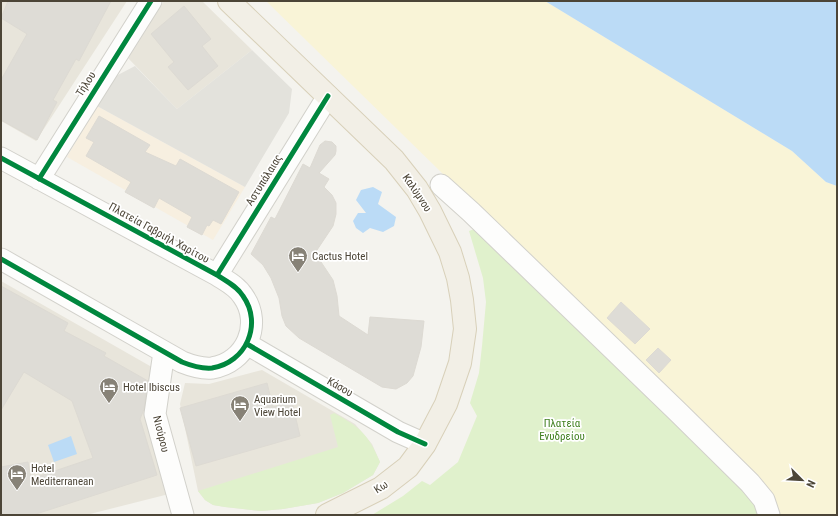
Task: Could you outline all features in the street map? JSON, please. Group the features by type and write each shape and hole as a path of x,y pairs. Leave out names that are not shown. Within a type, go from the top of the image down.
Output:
{"main road":[{"name":"Καλύμνου","path":"229,1 394,160 417,188 450,252 458,278 462,300 464,329 460,363 446,404 425,444"},
{"name":"Κω","path":"327,515 382,488 408,467 425,444"}],"street":[{"name":"Τήλου","path":"39,179 151,1"},
{"name":"Αστυπάλαιας","path":"217,275 328,96"},
{"name":"Πλατεία Γαβριήλ Χαρίτου","path":"1,158 217,275 234,286 242,294 249,306 252,324 250,337 239,355 233,360 212,368 189,365 1,259"},
{"path":"441,185 477,218 750,483 764,500 769,515"},
{"name":"Κάσου","path":"247,344 398,432 425,444"},
{"name":"Νισύρου","path":"164,352 155,414 183,515"}],"shaded area":[{"path":"1,1 127,1 36,141 1,121"},
{"path":"164,1 202,1 252,50 177,109 128,58"},
{"path":"252,50 292,89 289,113 245,187 97,106 114,77 135,66 177,109"},
{"path":"97,106 245,187 213,240 67,157"},
{"path":"1,281 157,370 169,494 86,515 1,515"},
{"path":"262,370 355,424 372,444 380,462 373,475 343,493 318,503 283,509 261,511 225,507 213,505 205,500 198,491 180,404 185,383 209,384"}],"green space":[{"name":"Πλατεία Ενυδρείου","path":"477,228 748,494 761,515 372,515 403,496 422,481 430,485 458,462 477,416 470,403 479,373 486,302 483,278 469,231"},
{"path":"334,413 351,423 363,433 372,445 380,462 373,475 343,493 318,503 261,511 213,505 205,500 198,491 338,447 330,415"}],"sand":[{"path":"266,1 545,1 792,151 826,182 837,186 837,515 775,515 577,305"}],"water":[{"path":"545,1 837,1 837,186 826,182 792,151"},
{"path":"373,187 382,192 378,204 396,217 394,226 383,232 370,228 363,233 356,228 353,221 358,213 366,213 356,200 361,190"},
{"path":"71,436 77,454 54,462 48,445"}],"building":[{"path":"8,1 111,1 79,61 76,59 53,100 57,102 37,140 1,120 1,80 27,34 1,18"},
{"path":"184,6 211,39 202,46 218,66 188,90 168,67 174,62 151,34"},
{"path":"99,116 150,145 145,152 176,166 180,159 239,192 221,224 213,220 209,226 207,225 202,235 187,227 192,217 159,198 154,208 125,192 131,182 86,156 94,142 86,138"},
{"name":"Cactus Hotel","path":"325,141 332,142 336,146 336,151 335,155 319,173 329,179 324,187 332,195 336,203 336,214 333,226 315,253 333,280 337,296 339,316 368,335 370,317 424,321 421,347 413,376 407,383 396,389 382,387 299,338 286,326 282,316 279,298 271,278 263,265 251,254 271,217 275,219 303,164 310,168 320,145"},
{"name":"Hotel Ibiscus","path":"1,286 68,323 64,331 106,353 104,356 148,381 144,409 140,419 157,475 33,515 1,515 1,467 28,462 31,479 93,458 72,401 24,372 1,410"},
{"path":"621,302 650,329 635,344 607,318"},
{"path":"658,348 671,360 659,373 646,360"},
{"name":"Aquarium View Hotel","path":"267,383 273,407 292,402 300,436 196,466 180,408"}],"cycle path":[{"path":"39,179 151,1"},
{"path":"217,275 328,96"},
{"path":"1,158 217,275 238,289 249,307 251,330 248,341 234,359 224,365 212,368 200,368 189,365 1,259"},
{"path":"247,344 398,432 425,444"}],"place":[{"name":"Cactus Hotel","path":"298,273"},
{"name":"Hotel Ibiscus","path":"109,404"},
{"name":"Aquarium View Hotel","path":"240,422"},
{"name":"Hotel Mediterranean","path":"17,491"}]}
